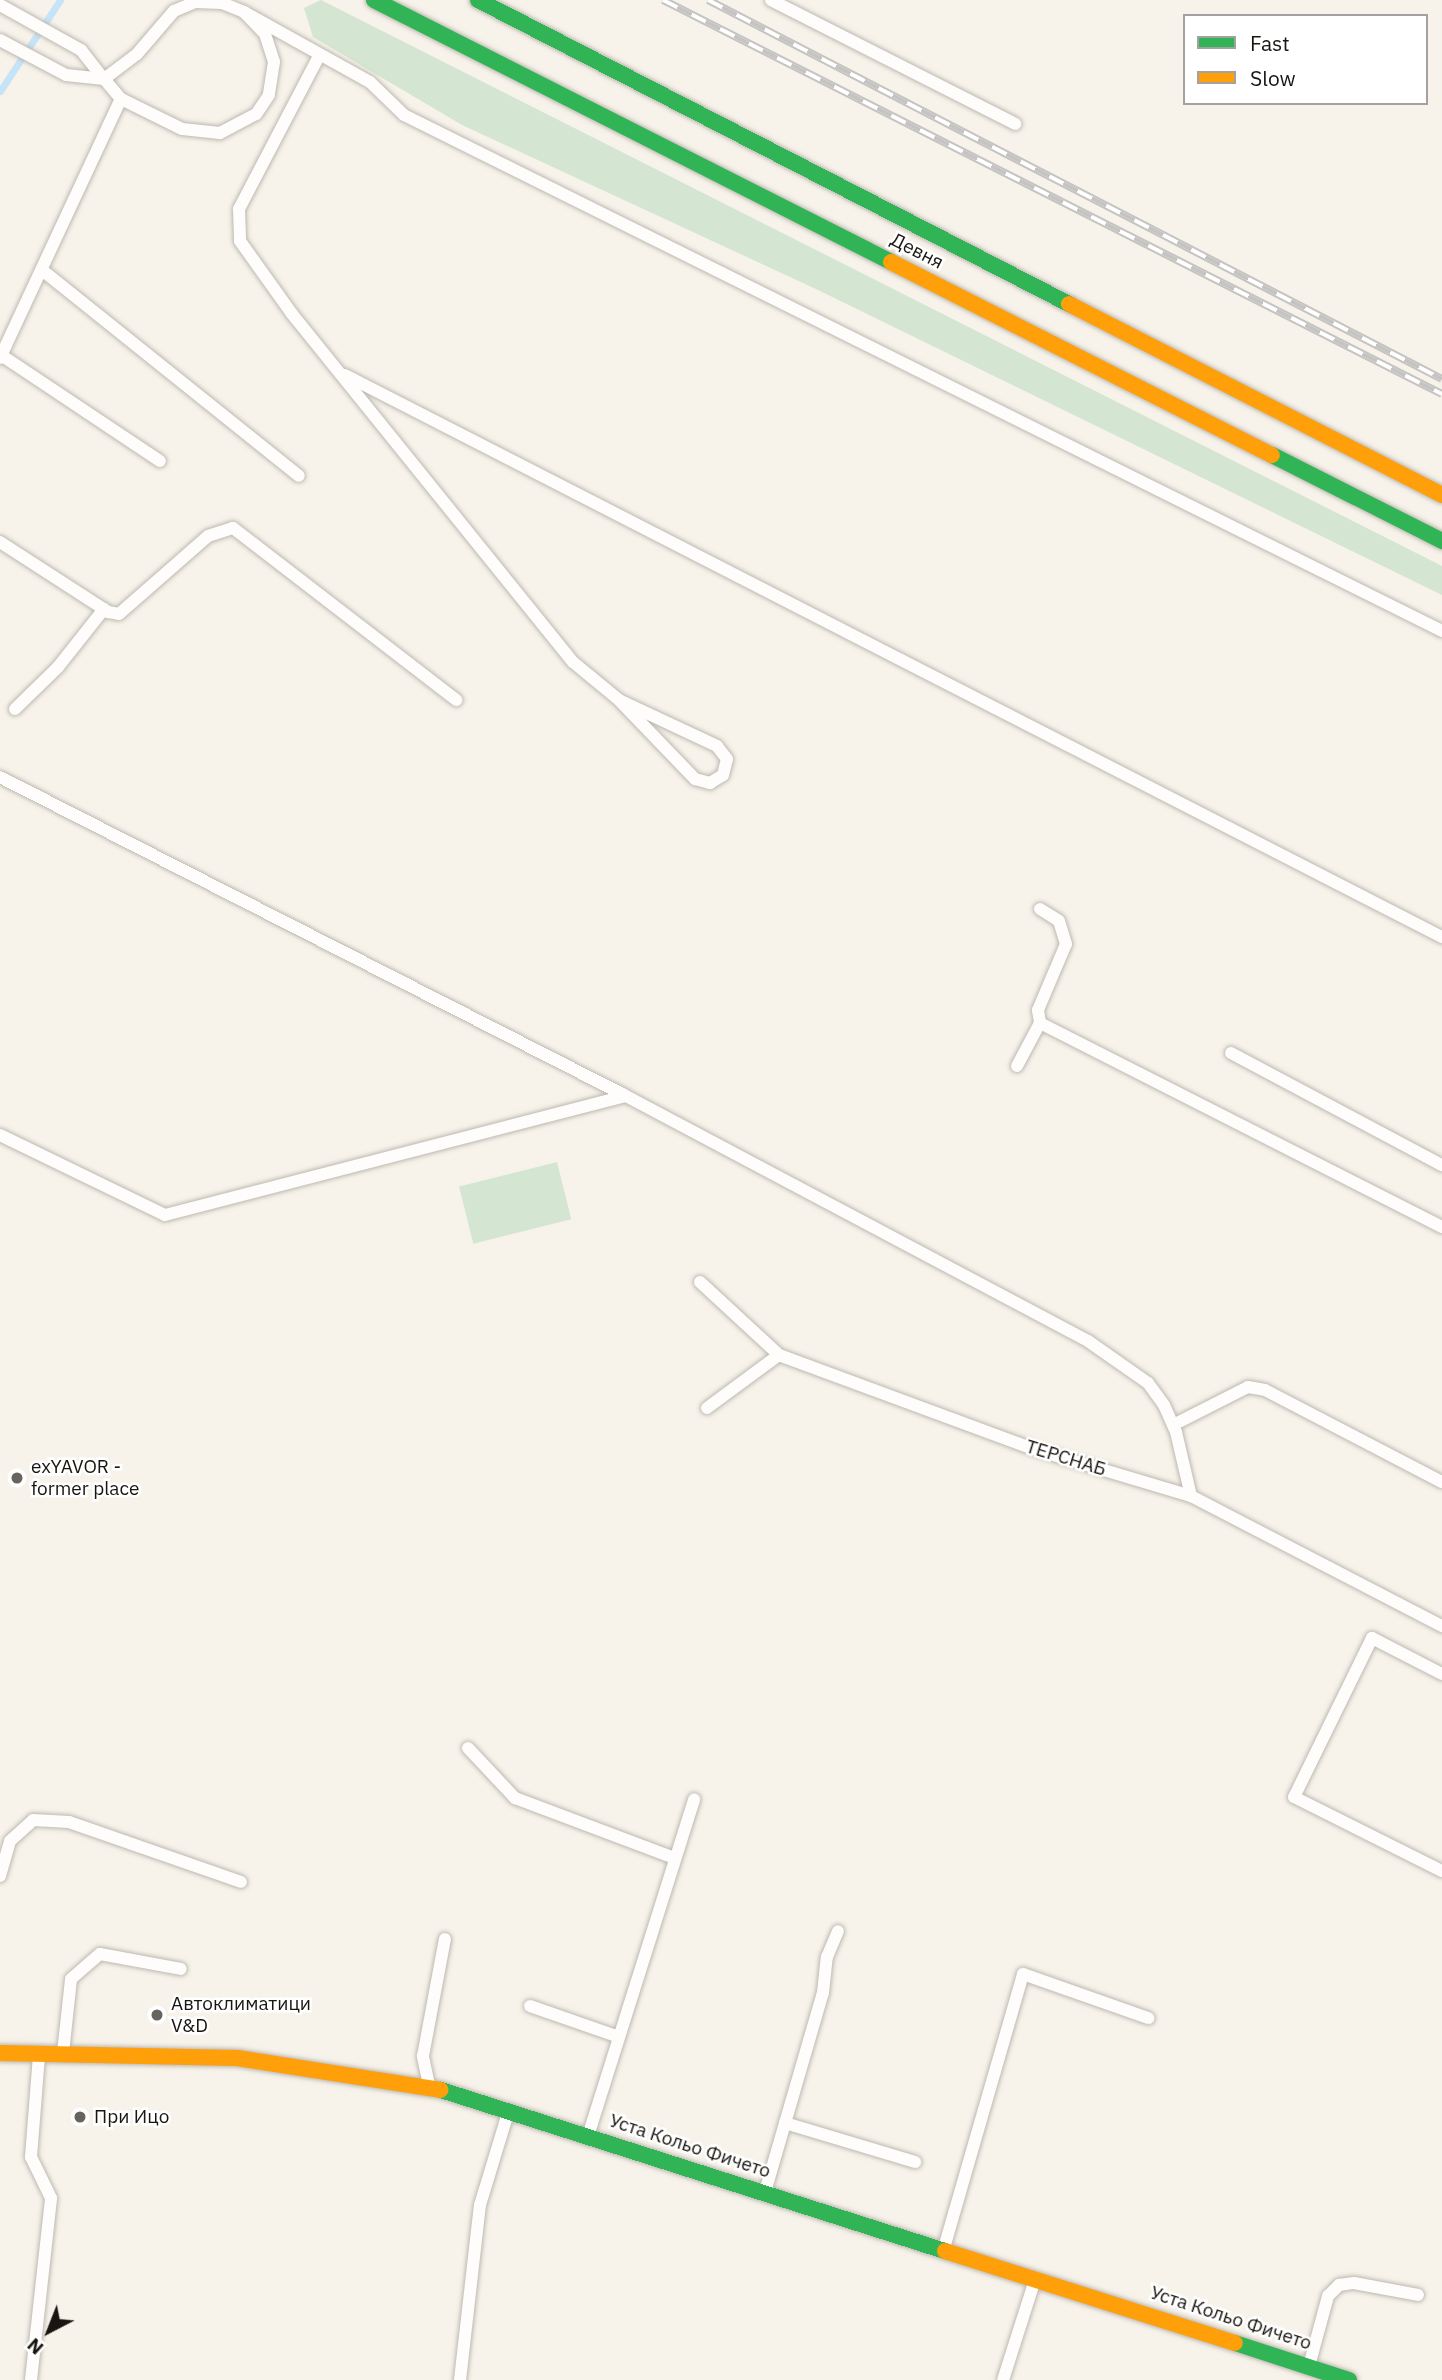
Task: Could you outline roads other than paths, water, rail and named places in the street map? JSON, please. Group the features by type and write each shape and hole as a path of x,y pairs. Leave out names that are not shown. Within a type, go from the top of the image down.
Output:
{"main road":[{"name":"Девня","path":"374,0 1442,541"},
{"name":"Девня","path":"478,0 1442,495"},
{"name":"Уста Кольо Фичето","path":"0,2053 62,2057 237,2058 429,2085 1035,2277 1308,2373 1349,2380"}],"lane":[{"path":"771,0 1015,124"},
{"path":"3,42 66,75 104,79 137,54 174,11 209,1 244,12 370,82 404,115 1442,631"},
{"path":"0,5 81,50 121,99 202,134 238,127 256,114 273,79 271,47 244,12"},
{"path":"319,56 239,209 240,241 292,314 345,375 573,662 619,700 695,779 709,783 723,775 727,759 717,746 619,700"},
{"path":"121,99 1,356 160,461"},
{"path":"42,270 299,475"},
{"path":"345,375 1442,937"},
{"path":"0,542 104,609 124,612 208,536 233,528 456,700"},
{"path":"15,709 58,667 104,609"},
{"path":"0,777 626,1096 1088,1341 1149,1383 1173,1425 1191,1496"},
{"path":"1017,1066 1040,1023 1038,1010 1066,944 1059,921 1040,909"},
{"path":"1040,1023 1442,1227"},
{"path":"1231,1053 1442,1165"},
{"path":"0,1135 165,1215 626,1096"},
{"name":"ТЕРСНАБ","path":"700,1282 779,1355 1030,1448 1191,1496 1442,1626"},
{"path":"707,1408 779,1355"},
{"path":"1173,1425 1248,1387 1265,1390 1442,1482"},
{"path":"1442,1674 1372,1639 1294,1797 1442,1871"},
{"path":"468,1748 515,1798 675,1858"},
{"path":"588,2136 694,1799"},
{"path":"0,1876 10,1841 33,1820 69,1822 241,1882"},
{"path":"765,2192 823,1993 827,1957 838,1931"},
{"path":"429,2085 423,2056 445,1939"},
{"path":"62,2057 72,1979 100,1954 181,1969"},
{"path":"944,2249 1023,1975 1148,2018"},
{"path":"530,2006 619,2037"},
{"path":"31,2380 51,2198 31,2157 39,2056"},
{"path":"460,2380 480,2205 509,2111"},
{"path":"785,2123 915,2162"},
{"path":"1003,2380 1035,2277"},
{"path":"1308,2373 1328,2296 1339,2285 1354,2283 1418,2295"}],"waterway":[{"path":"0,91 60,0"}],"railway":[{"path":"663,0 1442,394"},
{"path":"708,0 1442,379"}],"place":[{"name":"exYAVOR - former place","path":"17,1478"},
{"name":"Автоклиматици V&D","path":"157,2015"},
{"name":"При Ицо","path":"80,2117"}]}
